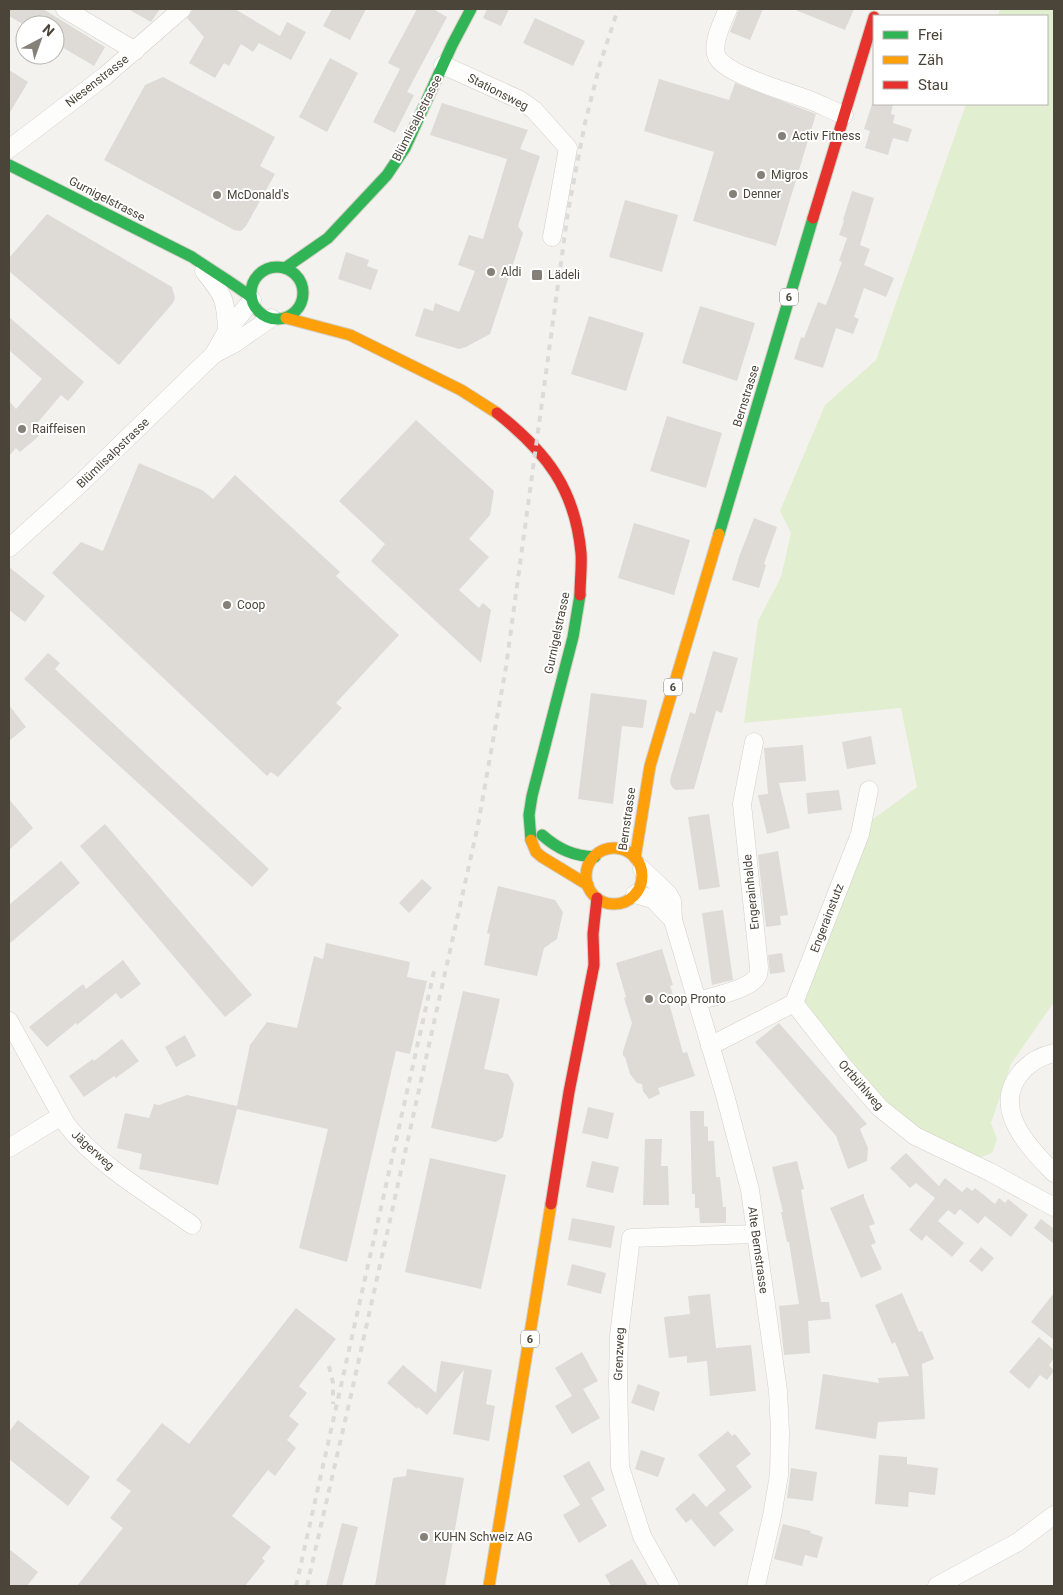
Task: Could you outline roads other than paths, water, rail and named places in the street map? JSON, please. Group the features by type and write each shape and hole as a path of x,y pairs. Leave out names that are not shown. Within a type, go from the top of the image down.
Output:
{"main road":[{"name":"Blümlisalpstrasse","path":"285,268 328,238 373,191 396,161 430,98 443,66 471,9"},
{"name":"Bernstrasse","path":"638,864 637,839 643,813 645,783 873,20"},
{"name":"Gurnigelstrasse","path":"9,165 192,257 219,276 236,285 252,299"},
{"name":"Blümlisalpstrasse","path":"316,262 328,238"},
{"name":"Gurnigelstrasse","path":"192,257 232,268"},
{"path":"304,286 300,306 295,312 278,318 258,310 252,299 253,284 262,273 270,268 285,268 296,275 304,286 312,306"},
{"path":"248,272 262,273"},
{"name":"Gurnigelstrasse","path":"325,316 343,332"},
{"name":"Gurnigelstrasse","path":"278,318 343,332 462,389 503,416 531,440 550,461 574,518 580,544 582,571 580,596 571,642 534,786 530,806 529,832 532,846 537,853 588,885"},
{"name":"Bernstrasse","path":"634,798 645,783"},
{"path":"530,819 539,832 559,849 575,855 595,857"},
{"name":"Bernstrasse","path":"609,849 617,837"},
{"path":"616,917 642,882 638,864 624,850 609,849 595,857 587,868 588,885 592,893 597,898 611,904 629,898"},
{"name":"6","path":"489,1586 569,1092 594,965 593,934 597,898"},
{"name":"6","path":"594,965 607,941"}],"street":[{"path":"65,9 135,51"},
{"name":"Niesenstrasse","path":"9,149 76,99 135,51 182,9"},
{"path":"728,9 717,37 716,46 717,57 728,68 844,115"},
{"name":"Stationsweg","path":"443,66 520,100 534,110 568,148 552,237"},
{"path":"192,257 223,298 226,307 227,331"},
{"name":"Blümlisalpstrasse","path":"9,548 80,484 214,354 227,331 252,299"},
{"name":"Blümlisalpstrasse","path":"214,354 278,318"},
{"name":"Engerainhalde","path":"697,1001 743,987 756,979 759,974 760,966 742,804 754,742"},
{"name":"Engerainstutz","path":"794,1003 860,834 869,790"},
{"name":"Alte Bernstrasse","path":"638,864 668,894 672,901 673,920 740,1149 750,1190 778,1391 780,1453 776,1495 756,1586"},
{"name":"Alte Bernstrasse","path":"629,898 653,899 673,920"},
{"path":"710,1046 794,1003"},
{"name":"Ortbühlweg","path":"794,1003 844,1067 880,1108 915,1136 990,1172 1054,1207"},
{"name":"Jägerweg","path":"9,1022 61,1116 75,1136 102,1160 192,1225"},
{"path":"1054,1053 1039,1058 1024,1069 1015,1080 1010,1101 1013,1118 1021,1135 1054,1173"},
{"path":"9,1148 61,1116"},
{"name":"Grenzweg","path":"670,1586 642,1536 620,1467 619,1336 631,1238 756,1234"},
{"path":"937,1586 1018,1542 1054,1516"}],"railway":[{"path":"307,1586 478,825 506,667 568,211 585,123 600,64 618,9"},
{"path":"296,1586 435,967"},
{"path":"329,1366 333,1383 333,1404"}],"place":[{"name":"Activ Fitness","path":"782,136"},
{"name":"Migros","path":"761,175"},
{"name":"Denner","path":"733,194"},
{"name":"McDonald's","path":"217,195"},
{"name":"Aldi","path":"491,272"},
{"name":"Lädeli","path":"537,275"},
{"name":"Raiffeisen","path":"22,429"},
{"name":"Coop","path":"227,605"},
{"name":"Coop Pronto","path":"649,999"},
{"name":"KUHN Schweiz AG","path":"424,1537"}]}
